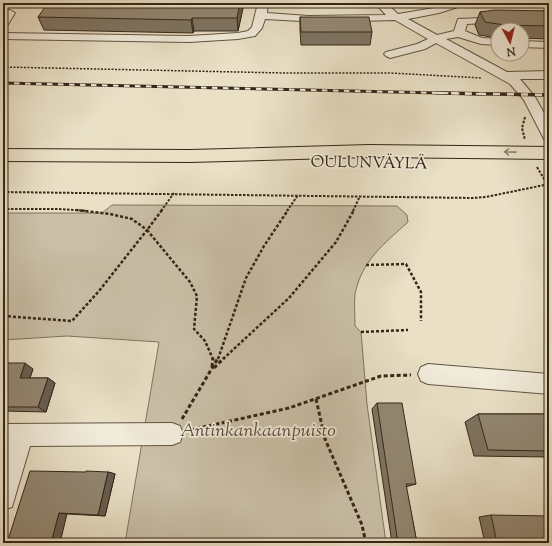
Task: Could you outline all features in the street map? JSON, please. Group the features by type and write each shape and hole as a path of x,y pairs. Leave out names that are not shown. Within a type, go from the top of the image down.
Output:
{"main road":[{"name":"OULUNVÄYLÄ","path":"3,155 190,156 369,151 549,153"},
{"name":"OULUNVÄYLÄ","path":"190,156 353,164 549,167"}],"street":[{"path":"3,36 189,39 238,36 251,34 258,28 263,3"},
{"path":"380,3 391,14 508,76 520,86 533,101 549,114"},
{"path":"261,15 303,20 397,17 449,8 460,3"},
{"path":"3,24 10,13"},
{"path":"459,33 462,21 511,18"},
{"path":"390,54 421,47 437,38 459,33 481,41 490,42"},
{"path":"530,44 549,45"},
{"path":"508,76 549,75"},
{"path":"533,101 549,136"},
{"path":"428,374 549,384"},
{"path":"3,498 12,436 172,434"}],"path":[{"path":"3,67 284,73 391,73 476,78 508,76"},
{"path":"3,192 473,198 493,196 549,184"},
{"path":"3,316 72,321 99,291 174,193"},
{"path":"172,434 212,370 223,348 246,278 269,238 298,195"},
{"path":"212,370 289,298 297,284 334,246 360,196"},
{"path":"3,209 74,210 133,219 147,230 190,282 197,296 194,329 205,341 213,357 212,370"},
{"path":"366,265 406,264 421,292 421,321"},
{"path":"361,332 408,330"},
{"path":"172,434 290,408 381,376 428,374"},
{"path":"316,399 325,439 362,525 366,543"}],"green space":[{"name":"Antinkankaanpuisto","path":"112,205 397,206 407,215 408,222 383,245 369,262 358,282 355,294 355,326 361,332 367,404 386,543 125,543 159,342 67,336 3,340 3,213 102,213"}],"building":[{"path":"48,3 240,3 237,18 192,18 191,20 38,17"},
{"path":"495,10 549,11 549,26 530,26 530,22 485,22 480,12"},
{"path":"300,17 369,17 372,32 301,32"},
{"path":"3,363 25,363 20,378 48,378 38,407 3,407"},
{"path":"377,403 402,403 416,484 406,484 417,543 398,543"},
{"path":"478,414 549,414 549,451 488,450"},
{"path":"30,471 108,472 98,515 59,513 51,543 7,543"},
{"path":"491,515 549,516 549,543 497,543"}],"railway":[{"path":"3,83 444,93"},
{"path":"437,93 444,93"},
{"path":"444,93 549,95"},
{"path":"444,93 482,94"}]}
